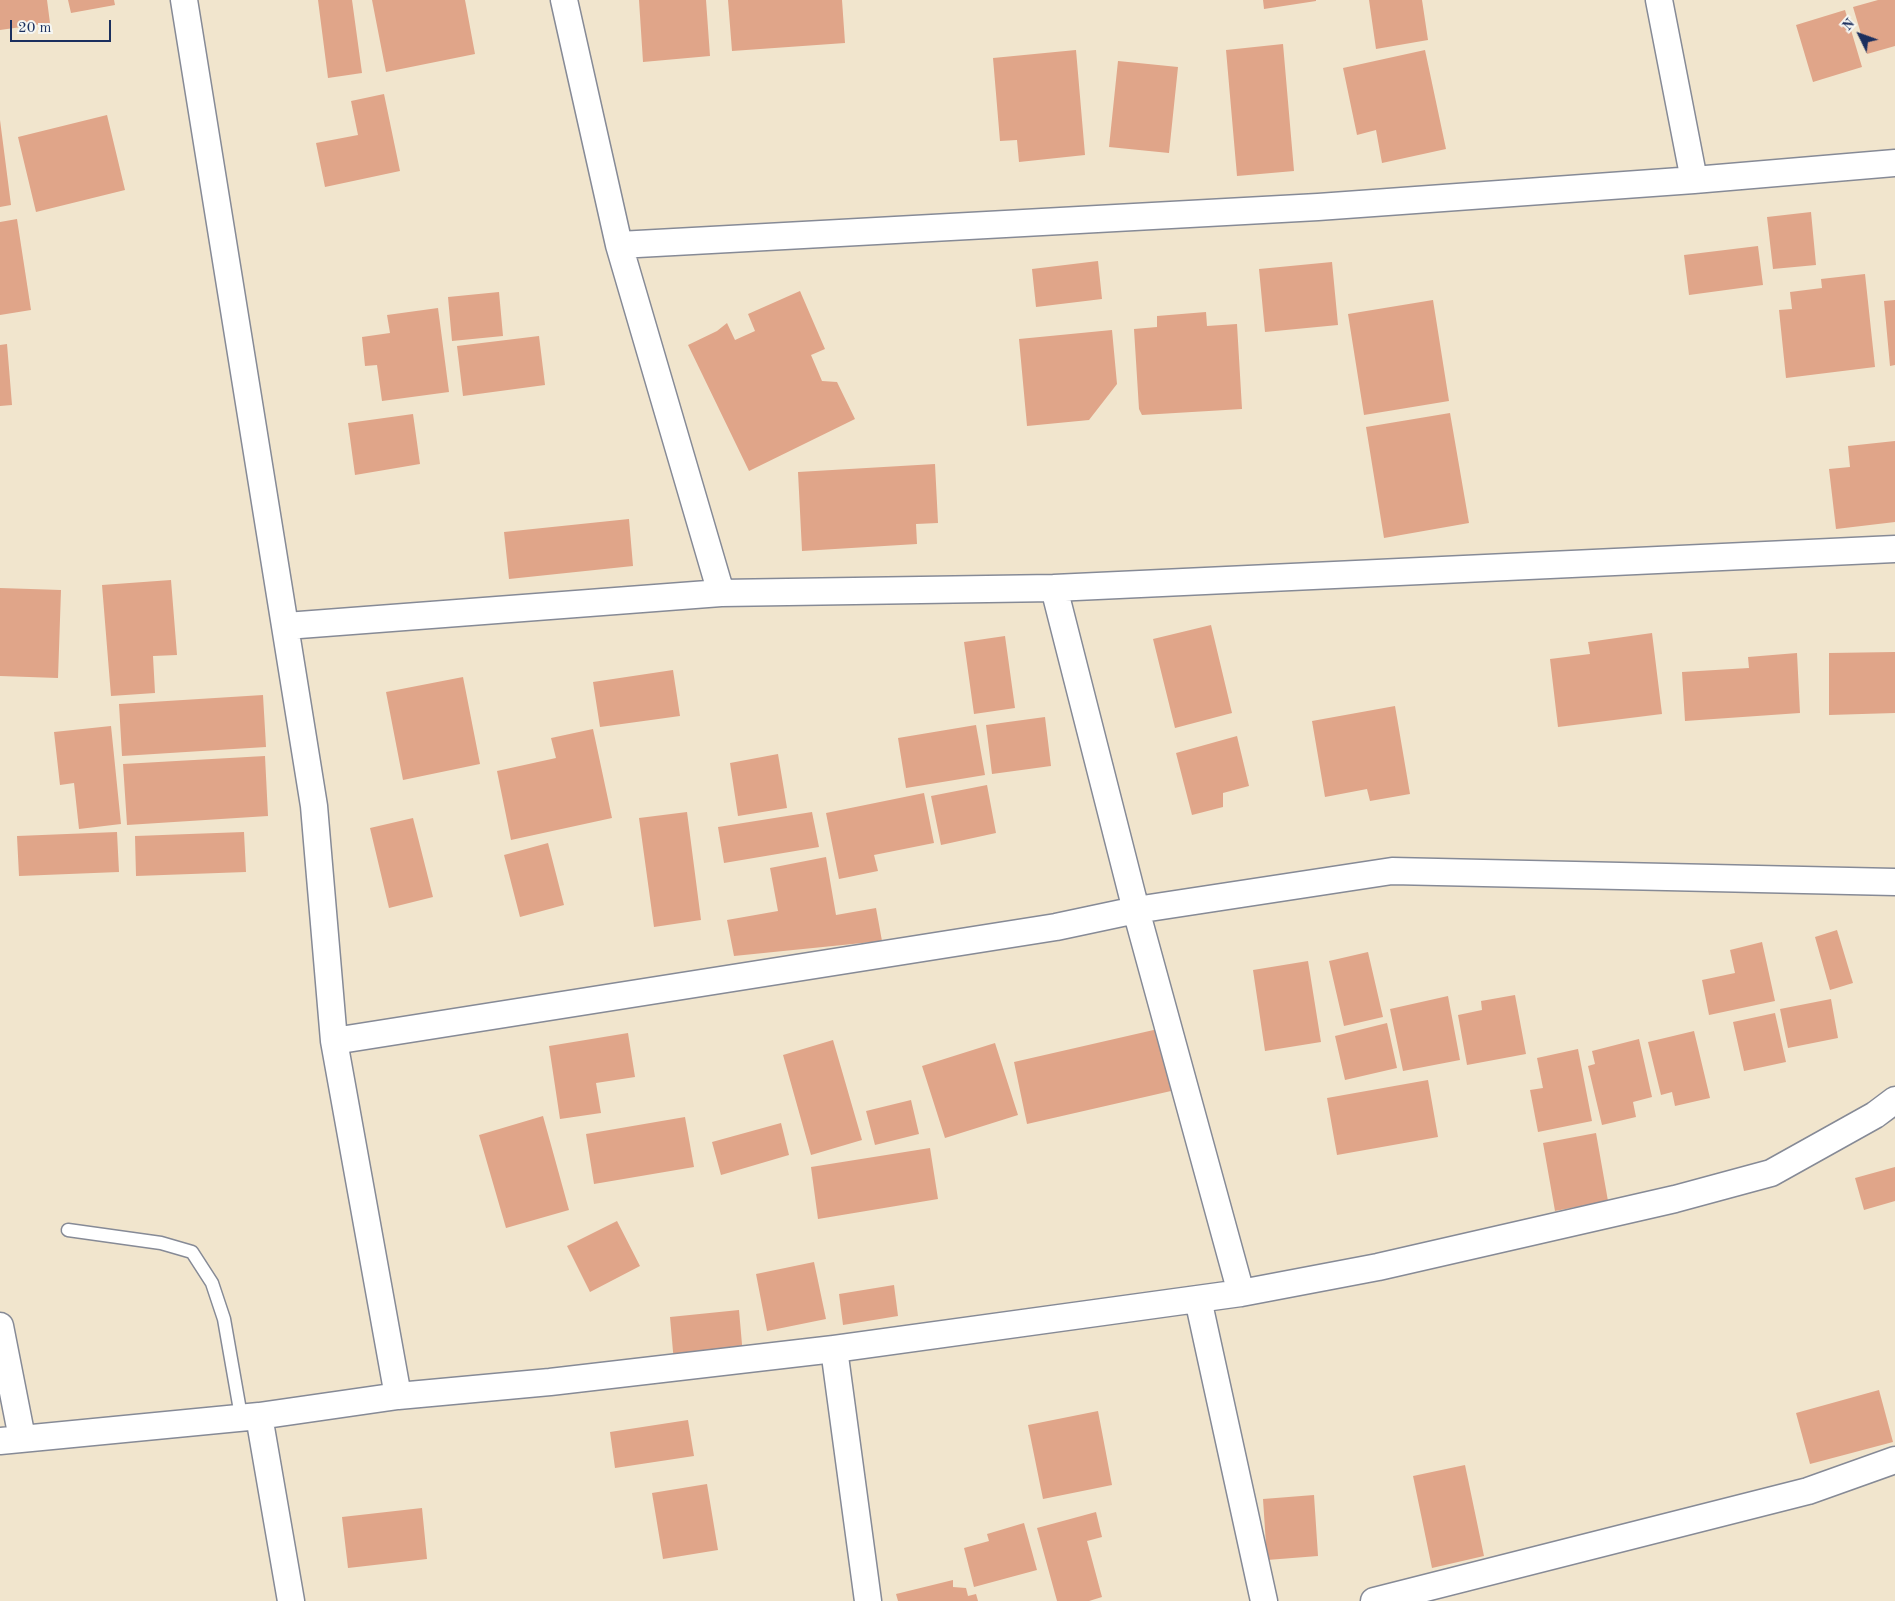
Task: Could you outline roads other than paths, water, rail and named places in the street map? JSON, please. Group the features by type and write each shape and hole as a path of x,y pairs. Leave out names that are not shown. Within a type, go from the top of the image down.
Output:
{"street":[{"path":"184,0 314,806 334,1041 398,1396"},
{"path":"564,0 619,245 721,593"},
{"path":"1659,0 1694,180"},
{"path":"619,245 1318,207 1694,180 1895,163"},
{"path":"286,626 721,593 1054,588 1895,549"},
{"path":"1054,588 1136,910 1241,1293"},
{"path":"334,1041 1056,927 1136,910 1392,871 1895,882"},
{"path":"0,1326 11,1440 250,1416 398,1396 550,1382 834,1349 1241,1293 1378,1267 1676,1199 1770,1173 1875,1115 1895,1100"},
{"path":"1198,1299 1264,1601"},
{"path":"834,1349 868,1601"},
{"path":"250,1416 291,1601"},
{"path":"1374,1601 1808,1491 1895,1460"}],"lane":[{"path":"68,1230 161,1242 192,1252 212,1283 224,1318 250,1416"}]}
